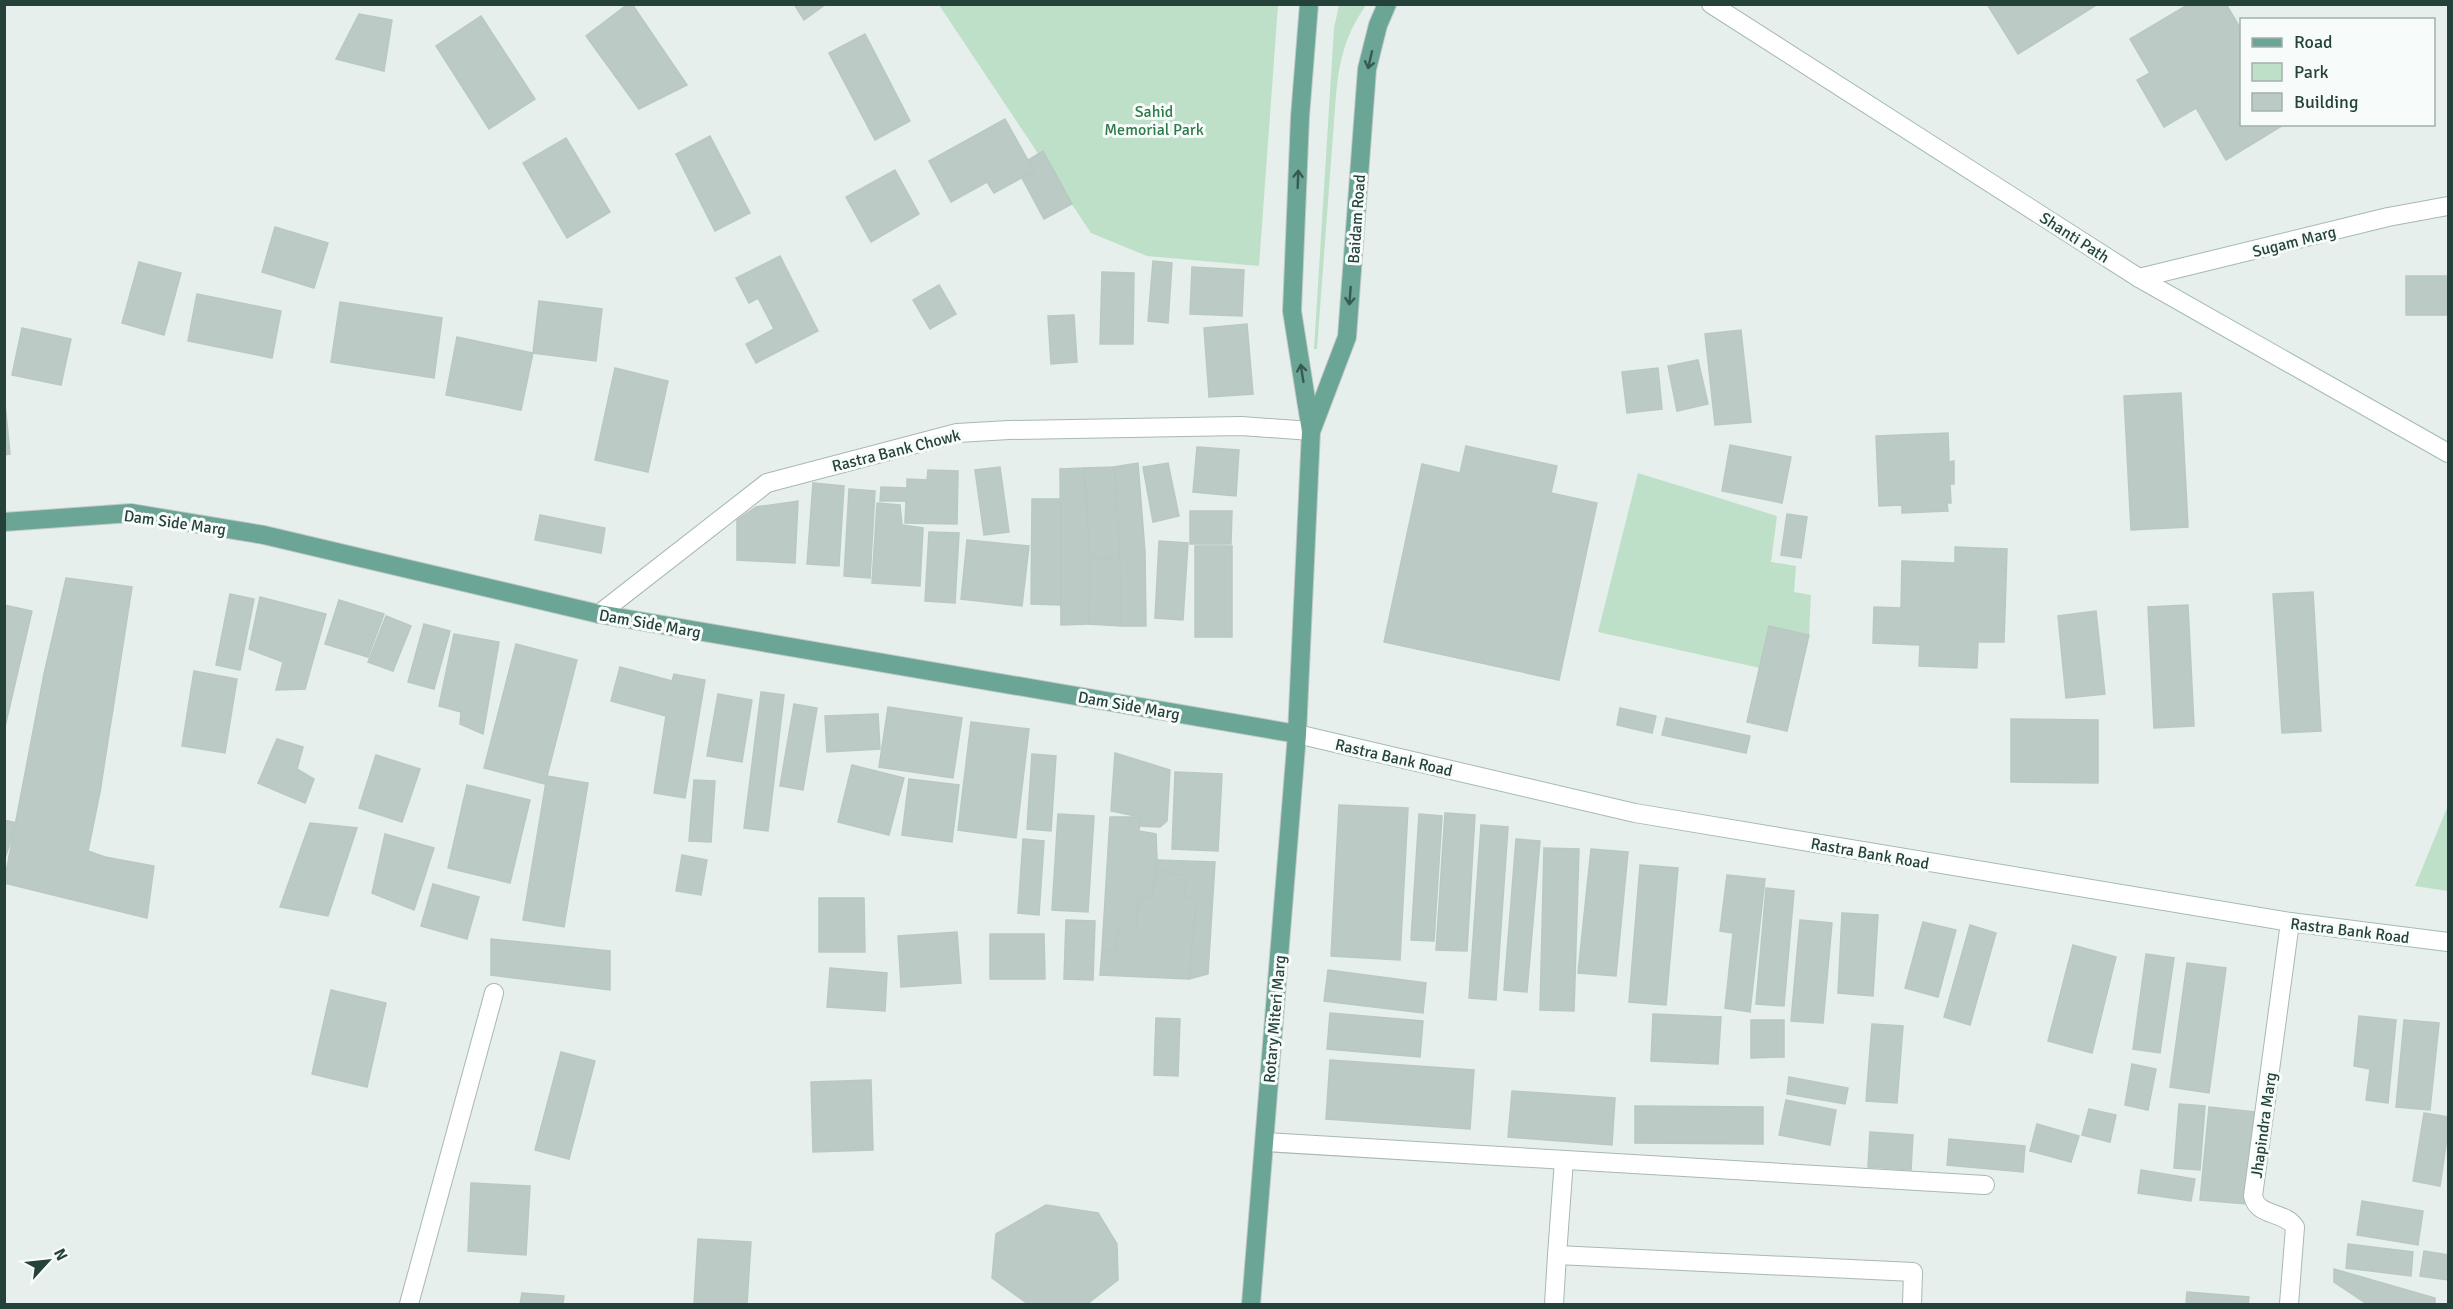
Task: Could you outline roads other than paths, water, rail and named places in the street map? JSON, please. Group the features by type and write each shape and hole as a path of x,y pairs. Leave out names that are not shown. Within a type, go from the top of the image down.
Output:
{"main road":[{"name":"Baidam Road","path":"1298,734 1311,431 1292,310 1300,117 1309,4"},
{"name":"Baidam Road","path":"1311,431 1347,337 1367,69 1378,25 1387,4"},
{"name":"Dam Side Marg","path":"4,522 131,513 264,535 599,614 1298,734"},
{"name":"Rotary Miteri Marg","path":"1251,1305 1298,734"}],"street":[{"name":"Shanti Path","path":"1711,4 2139,278 2448,453"},
{"name":"Sugam Marg","path":"2139,278 2388,218 2448,206"},
{"name":"Rastra Bank Chowk","path":"599,614 767,483 946,436 1009,430 1242,426 1311,431"},
{"name":"Rastra Bank Road","path":"1298,734 1635,813 2290,922 2448,942"},
{"name":"Jhapindra Marg","path":"2289,1305 2295,1227 2290,1221 2259,1208 2253,1196 2290,922"},
{"path":"409,1305 494,993"},
{"path":"1264,1142 1985,1185"},
{"path":"1554,1305 1564,1160"},
{"path":"1557,1255 1913,1272 1912,1305"}],"park label":[{"name":"Sahid Memorial Park","path":"1154,120"}]}
